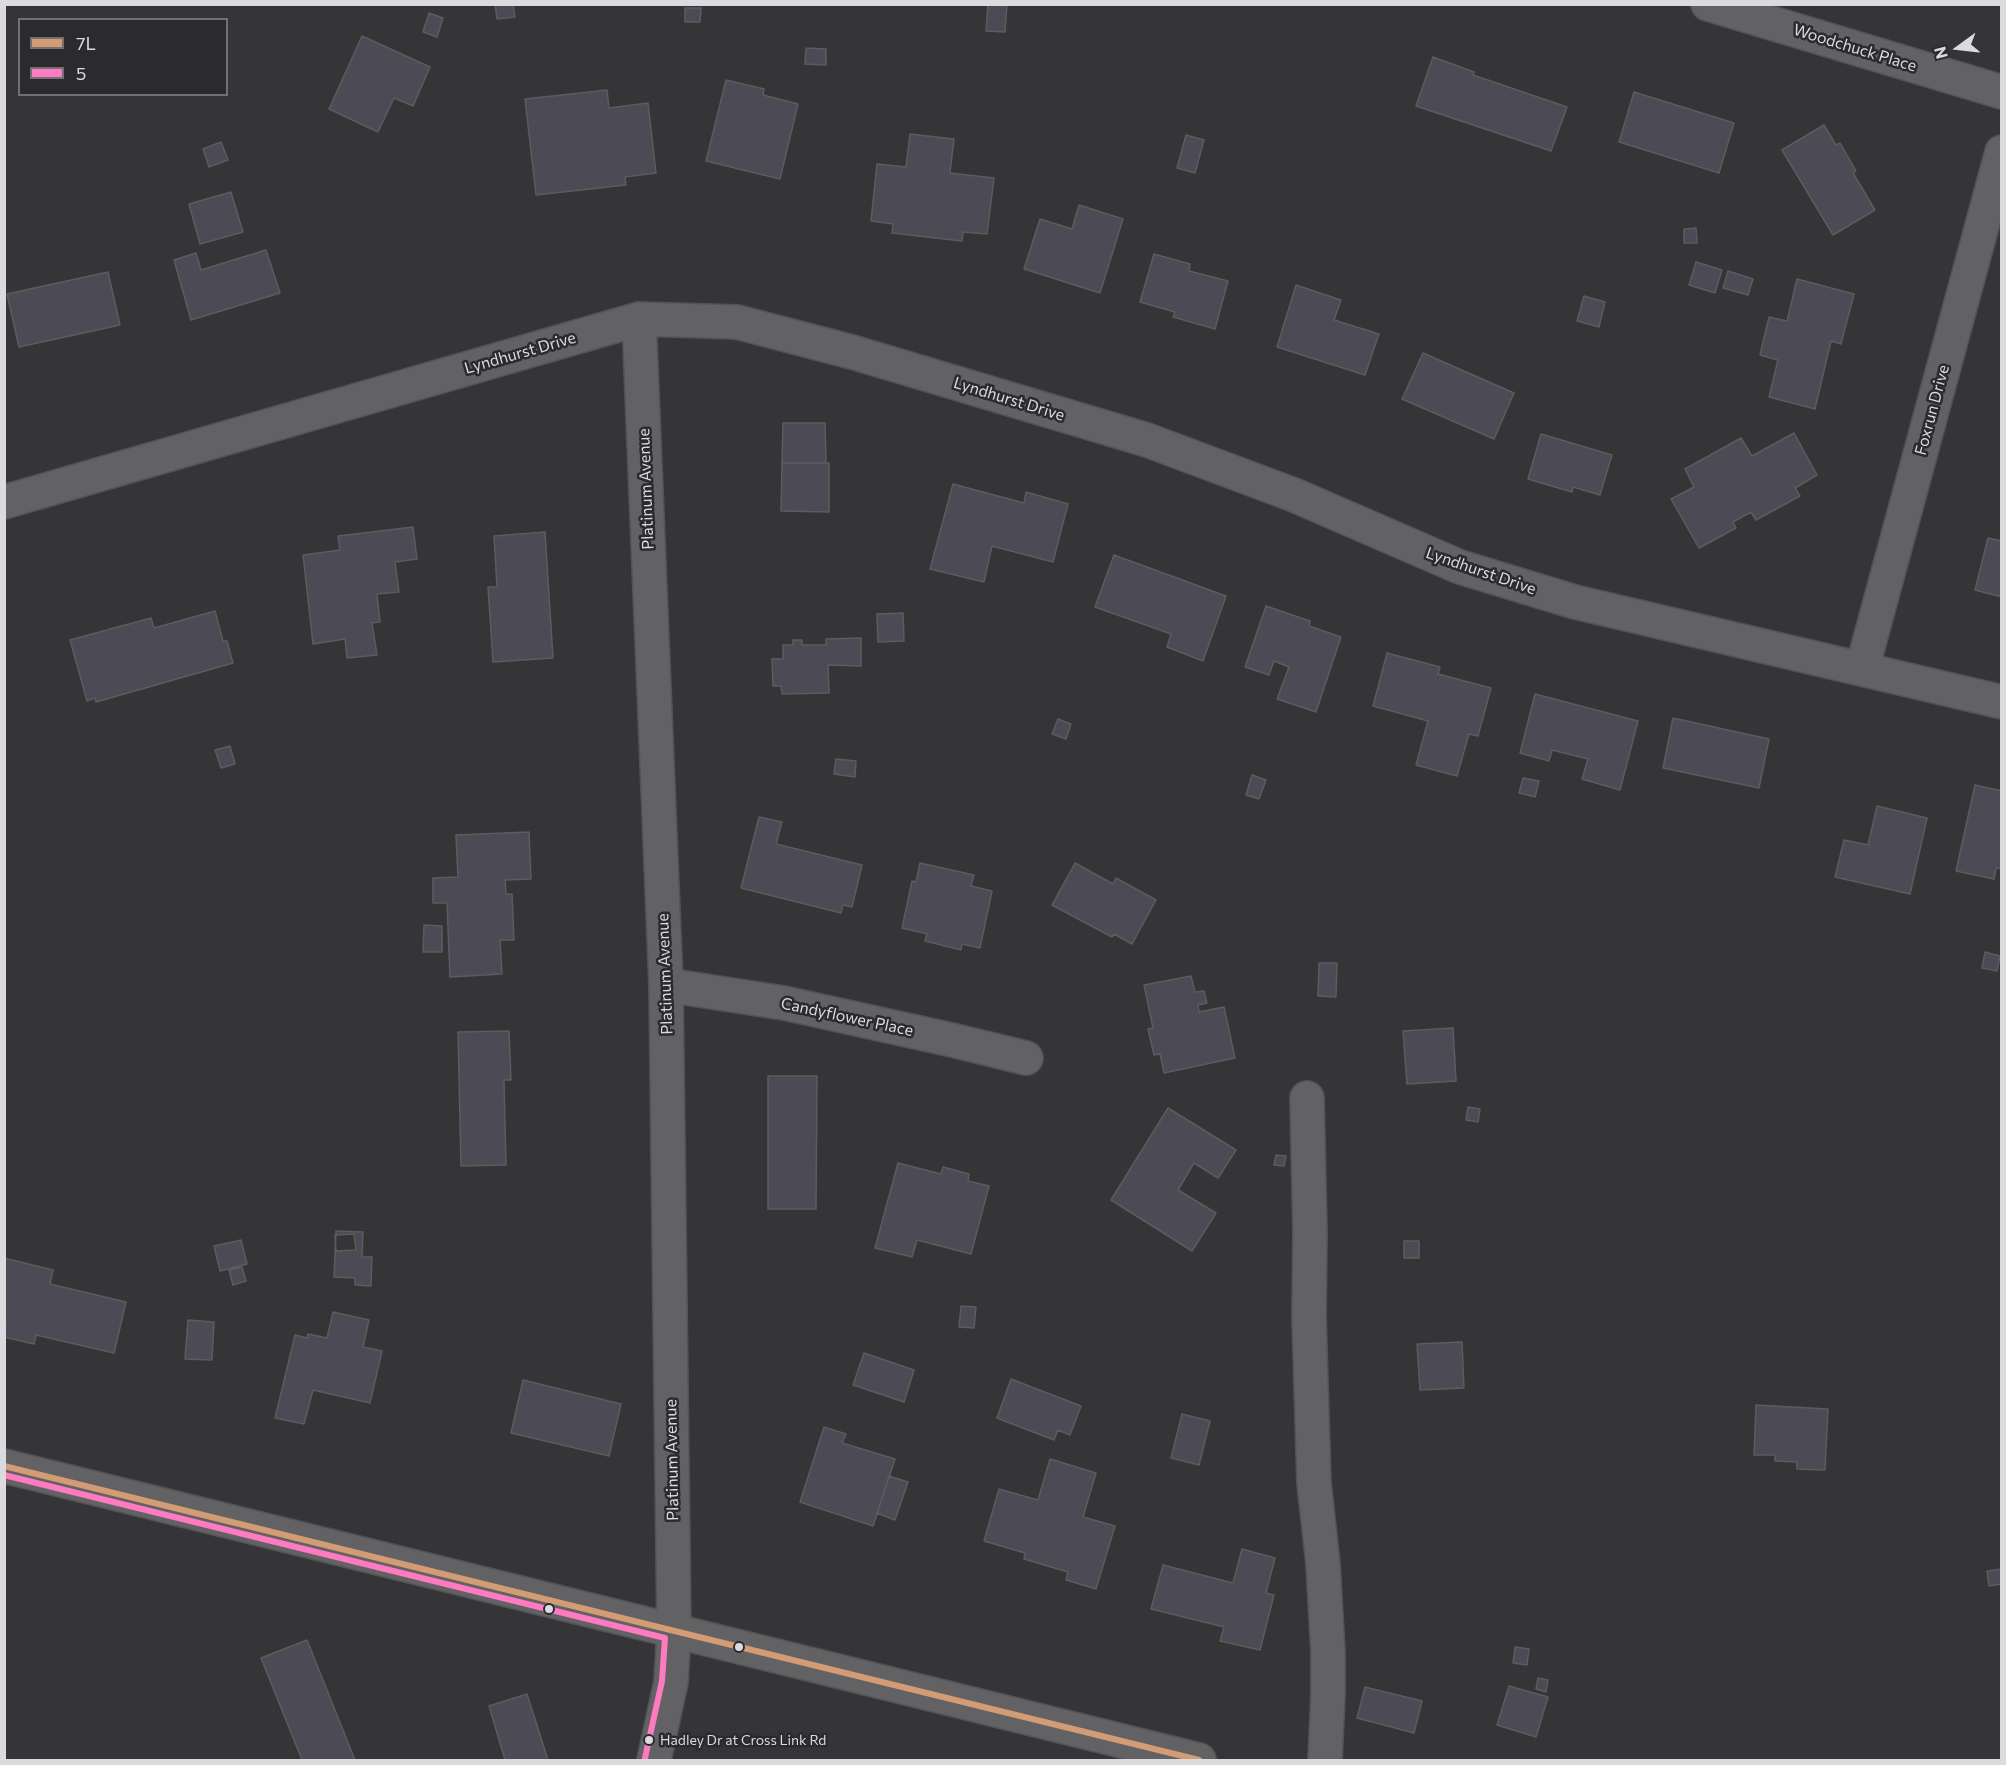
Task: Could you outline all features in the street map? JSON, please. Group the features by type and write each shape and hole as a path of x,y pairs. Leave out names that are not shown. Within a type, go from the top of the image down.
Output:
{"street":[{"name":"Woodchuck Place","path":"1708,4 2001,92"},
{"name":"Foxrun Drive","path":"1862,669 2001,152"},
{"name":"Lyndhurst Drive","path":"4,502 639,319 737,322 852,352 1147,440 1294,495 1460,567 1575,602 2001,702"},
{"name":"Platinum Avenue","path":"639,319 666,985 674,1630 671,1682 654,1761"},
{"name":"Candyflower Place","path":"666,985 784,1003 1026,1058"},
{"path":"1307,1098 1309,1317 1314,1483 1323,1564 1329,1695 1325,1761"},
{"path":"4,1466 1199,1761"}],"building":[{"path":"495,4 513,4 515,17 497,19"},
{"path":"988,4 1007,4 1005,32 986,31"},
{"path":"685,8 701,8 700,22 685,22"},
{"path":"429,13 443,18 437,37 423,32"},
{"path":"362,36 430,67 413,106 394,98 378,132 329,109"},
{"path":"806,48 826,49 826,65 805,64"},
{"path":"1433,57 1474,72 1473,75 1567,107 1551,151 1416,106"},
{"path":"726,80 764,89 763,95 798,104 780,179 706,161"},
{"path":"607,90 609,108 648,103 656,173 625,177 626,185 536,195 525,99"},
{"path":"1634,92 1734,123 1719,173 1619,142"},
{"path":"1824,125 1836,145 1840,143 1856,171 1853,173 1875,210 1833,235 1782,150"},
{"path":"910,134 954,139 950,173 994,178 987,234 963,232 962,241 892,233 893,224 871,221 877,164 906,167"},
{"path":"1186,135 1204,140 1195,173 1177,168"},
{"path":"221,142 228,160 209,167 203,149"},
{"path":"231,192 243,232 200,244 189,204"},
{"path":"1079,205 1123,219 1100,293 1024,269 1040,219 1072,229"},
{"path":"1696,228 1697,243 1684,243 1684,229"},
{"path":"266,250 280,293 191,320 174,260 196,253 201,270"},
{"path":"1154,254 1190,264 1189,271 1228,281 1215,329 1173,317 1175,312 1140,302"},
{"path":"1696,262 1722,270 1715,293 1689,285"},
{"path":"1728,271 1753,279 1748,295 1723,288"},
{"path":"108,272 120,325 19,347 7,294"},
{"path":"1797,279 1854,294 1841,344 1831,341 1815,409 1769,397 1778,360 1760,355 1769,317 1787,321"},
{"path":"1296,285 1341,300 1334,320 1379,334 1365,375 1277,347"},
{"path":"1584,296 1605,302 1599,327 1577,321"},
{"path":"1423,353 1514,393 1494,439 1402,399"},
{"path":"783,423 825,423 826,463 782,463"},
{"path":"1794,433 1817,475 1795,488 1800,496 1756,520 1751,512 1733,522 1736,528 1699,548 1671,499 1694,487 1685,469 1741,438 1752,456"},
{"path":"1541,434 1612,455 1600,495 1573,487 1572,492 1528,479"},
{"path":"782,463 829,463 829,512 781,511"},
{"path":"953,484 1024,503 1026,492 1068,504 1053,562 992,546 984,582 930,569"},
{"path":"413,527 417,559 395,562 399,592 377,594 380,622 372,623 377,655 347,658 345,639 313,644 303,555 340,550 338,536"},
{"path":"545,532 553,658 493,662 488,587 497,587 494,536"},
{"path":"1988,538 2002,541 2002,597 1975,590"},
{"path":"1114,555 1226,596 1203,661 1167,647 1171,634 1095,607"},
{"path":"1266,606 1310,621 1309,626 1341,637 1316,712 1277,699 1289,667 1274,661 1269,675 1245,667"},
{"path":"215,611 223,641 227,641 233,663 96,702 95,698 87,701 70,640 151,618 154,628"},
{"path":"903,613 904,641 878,642 877,614"},
{"path":"861,638 861,666 828,665 829,693 782,694 781,686 773,686 772,659 783,659 783,645 793,645 793,640 802,640 802,645 826,645 826,639"},
{"path":"1387,653 1440,667 1438,674 1491,688 1478,736 1469,734 1457,776 1416,765 1428,721 1373,706"},
{"path":"1535,694 1638,721 1620,790 1582,779 1588,759 1552,750 1549,761 1520,753"},
{"path":"1673,718 1769,739 1759,788 1663,768"},
{"path":"1058,719 1071,724 1066,739 1052,734"},
{"path":"230,746 235,764 221,768 215,750"},
{"path":"836,759 856,761 855,777 834,774"},
{"path":"1252,775 1266,780 1259,799 1246,795"},
{"path":"1523,778 1539,781 1535,797 1519,793"},
{"path":"1975,785 2002,791 2002,869 1996,868 1994,879 1956,871"},
{"path":"1877,806 1927,818 1910,894 1835,877 1844,840 1868,845"},
{"path":"759,817 782,822 776,844 862,865 852,907 843,905 841,913 741,888"},
{"path":"529,832 531,879 505,880 506,894 512,894 514,940 500,940 502,974 450,977 447,903 433,903 433,878 458,877 456,835"},
{"path":"920,863 974,875 971,886 992,891 980,948 962,944 961,950 925,941 927,934 902,928 912,881 916,882"},
{"path":"1075,863 1113,884 1116,878 1156,900 1132,944 1114,934 1112,937 1052,905"},
{"path":"424,925 442,926 442,952 423,952"},
{"path":"1985,952 2000,956 1997,971 1982,968"},
{"path":"1319,963 1337,963 1336,997 1318,996"},
{"path":"1191,976 1195,992 1204,991 1207,1003 1198,1005 1199,1012 1224,1007 1235,1058 1164,1073 1160,1054 1154,1055 1148,1029 1153,1028 1144,985"},
{"path":"1453,1028 1456,1081 1407,1084 1403,1031"},
{"path":"509,1031 511,1080 504,1080 506,1165 461,1166 458,1032"},
{"path":"768,1076 817,1076 816,1209 768,1209"},
{"path":"1468,1107 1480,1109 1478,1122 1466,1120"},
{"path":"1168,1108 1236,1150 1218,1178 1194,1163 1178,1190 1216,1213 1192,1251 1111,1200"},
{"path":"1276,1155 1286,1156 1284,1166 1274,1165"},
{"path":"898,1163 941,1174 943,1167 969,1174 968,1181 989,1186 971,1254 917,1240 912,1257 875,1248"},
{"path":"336,1231 363,1232 362,1257 372,1257 371,1286 355,1285 355,1278 334,1277"},
{"path":"354,1234 356,1250 336,1251 335,1235"},
{"path":"241,1240 247,1264 220,1271 214,1246"},
{"path":"1404,1241 1419,1241 1419,1258 1404,1258"},
{"path":"4,1258 53,1270 50,1284 126,1302 114,1353 36,1335 34,1344 4,1337 6,1327 4,1327"},
{"path":"242,1267 246,1281 233,1285 229,1270"},
{"path":"961,1306 976,1307 974,1328 959,1327"},
{"path":"333,1312 369,1320 363,1347 382,1351 370,1403 313,1390 304,1424 275,1418 295,1335 307,1338 308,1334 327,1338"},
{"path":"188,1320 214,1322 212,1360 185,1359"},
{"path":"1462,1342 1464,1388 1420,1390 1417,1344"},
{"path":"864,1353 914,1370 904,1402 853,1385"},
{"path":"1011,1379 1081,1406 1070,1435 1058,1430 1054,1440 997,1418"},
{"path":"523,1380 621,1404 609,1456 511,1433"},
{"path":"1756,1405 1828,1409 1825,1470 1797,1469 1797,1462 1775,1461 1775,1455 1754,1455"},
{"path":"1182,1414 1210,1421 1199,1465 1171,1458"},
{"path":"824,1427 846,1434 842,1443 895,1459 873,1526 800,1502"},
{"path":"1050,1459 1096,1473 1083,1517 1115,1526 1096,1589 1066,1580 1068,1572 1024,1559 1025,1553 984,1541 999,1489 1038,1500"},
{"path":"889,1476 908,1482 895,1520 877,1513"},
{"path":"1242,1549 1275,1558 1266,1593 1274,1595 1260,1650 1220,1641 1224,1627 1151,1609 1163,1565 1233,1583"},
{"path":"2002,1569 2002,1584 1989,1586 1987,1571"},
{"path":"307,1640 355,1760 302,1760 261,1658"},
{"path":"1515,1647 1529,1649 1527,1665 1513,1663"},
{"path":"1538,1678 1548,1680 1546,1692 1536,1689"},
{"path":"1509,1686 1548,1697 1536,1737 1497,1725"},
{"path":"1365,1687 1422,1701 1414,1733 1357,1718"},
{"path":"527,1694 548,1760 505,1760 489,1706"}],"transit line":[{"name":"7L","path":"4,1466 1199,1760"},
{"name":"5","path":"4,1475 665,1638 662,1681 645,1758"}],"place":[{"name":"Hadley Dr at Cross Link Rd","path":"649,1740"}]}
